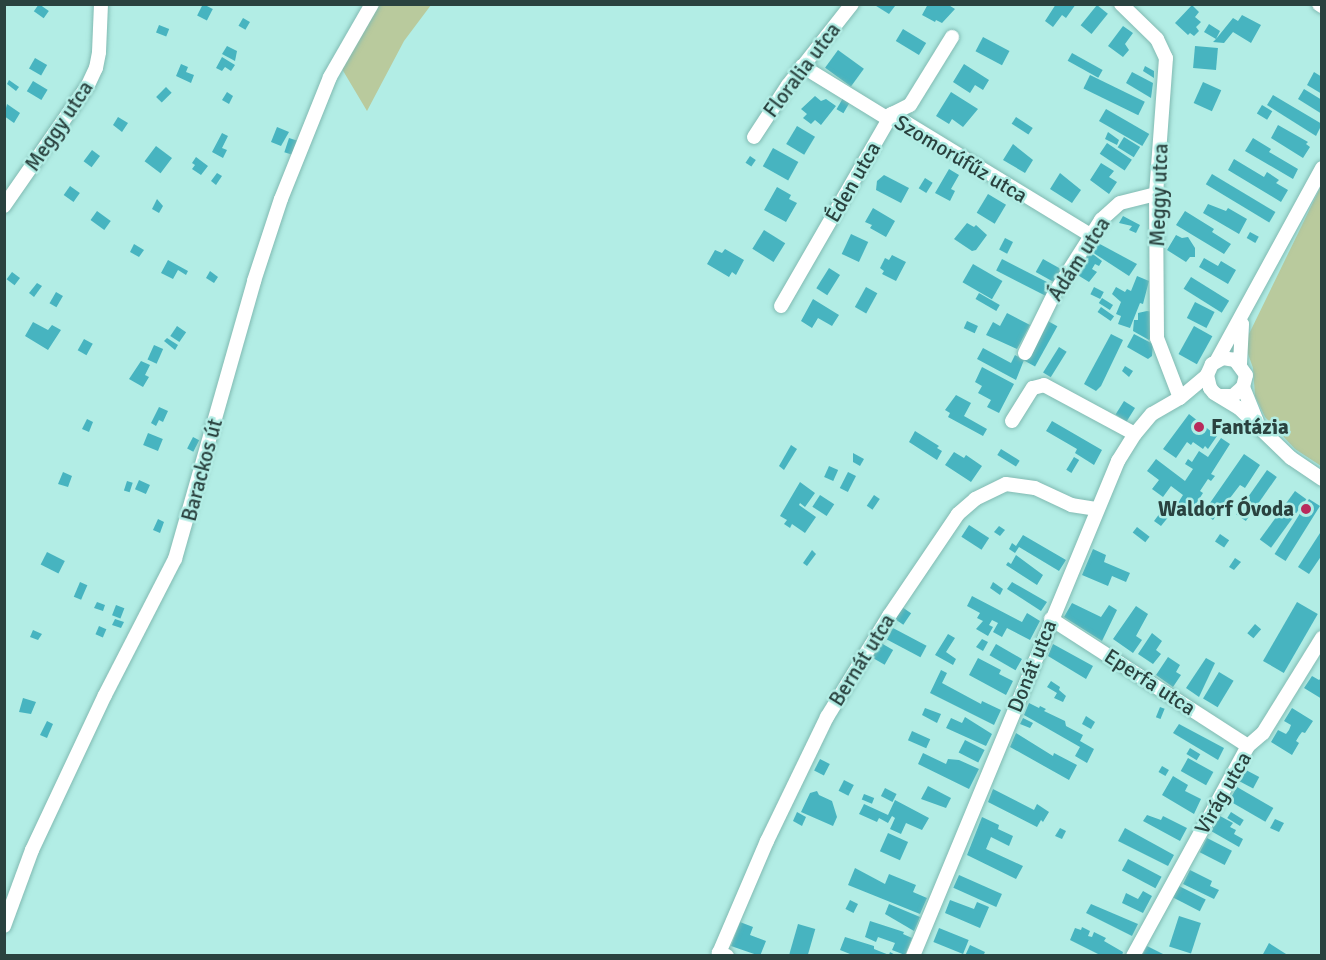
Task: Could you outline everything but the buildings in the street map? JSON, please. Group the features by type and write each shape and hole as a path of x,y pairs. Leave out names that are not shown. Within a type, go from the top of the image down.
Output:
{"street":[{"name":"Meggy utca","path":"4,206 88,85 96,68 99,52 101,4"},
{"name":"Barackos út","path":"4,926 32,850 105,695 175,559 254,281 281,199 330,77 372,4"},
{"name":"Floralia utca","path":"754,137 802,66 852,4"},
{"name":"Meggy utca","path":"1121,4 1157,39 1166,58 1156,194 1157,338 1180,398"},
{"name":"Éden utca","path":"781,306 892,114 910,105 952,37"},
{"name":"Szomorúfűz utca","path":"802,66 885,117 892,114 1090,235"},
{"path":"1322,168 1243,316 1207,375 1210,388 1217,395 1239,408 1291,458 1322,479"},
{"name":"Ádám utca","path":"1025,353 1054,294 1090,235 1120,203 1156,194"},
{"path":"1243,316 1239,342 1240,364 1246,375 1244,387 1260,428"},
{"path":"1217,360 1229,358 1240,364"},
{"name":"Donát utca","path":"913,956 1096,509 1118,461 1135,434 1152,414 1180,398 1207,375"},
{"path":"1012,421 1033,388 1044,385 1135,434"},
{"path":"1217,395 1233,396 1244,387"},
{"name":"Donát utca","path":"1180,398 1217,395"},
{"name":"Bernát utca","path":"723,954 767,841 827,717 895,607 958,514 975,499 1006,484 1035,488 1071,505 1096,509"},
{"name":"Eperfa utca","path":"1051,619 1248,746"},
{"name":"Virág utca","path":"1133,956 1248,746 1263,733 1322,638"}],"green space":[{"path":"379,5 431,5 404,41 367,111 342,69"},
{"path":"1321,186 1321,466 1295,449 1265,417 1255,396 1253,368 1246,348 1248,336"}],"place":[{"name":"Fantázia","path":"1199,427"},
{"name":"Waldorf Óvoda","path":"1306,509"}]}
